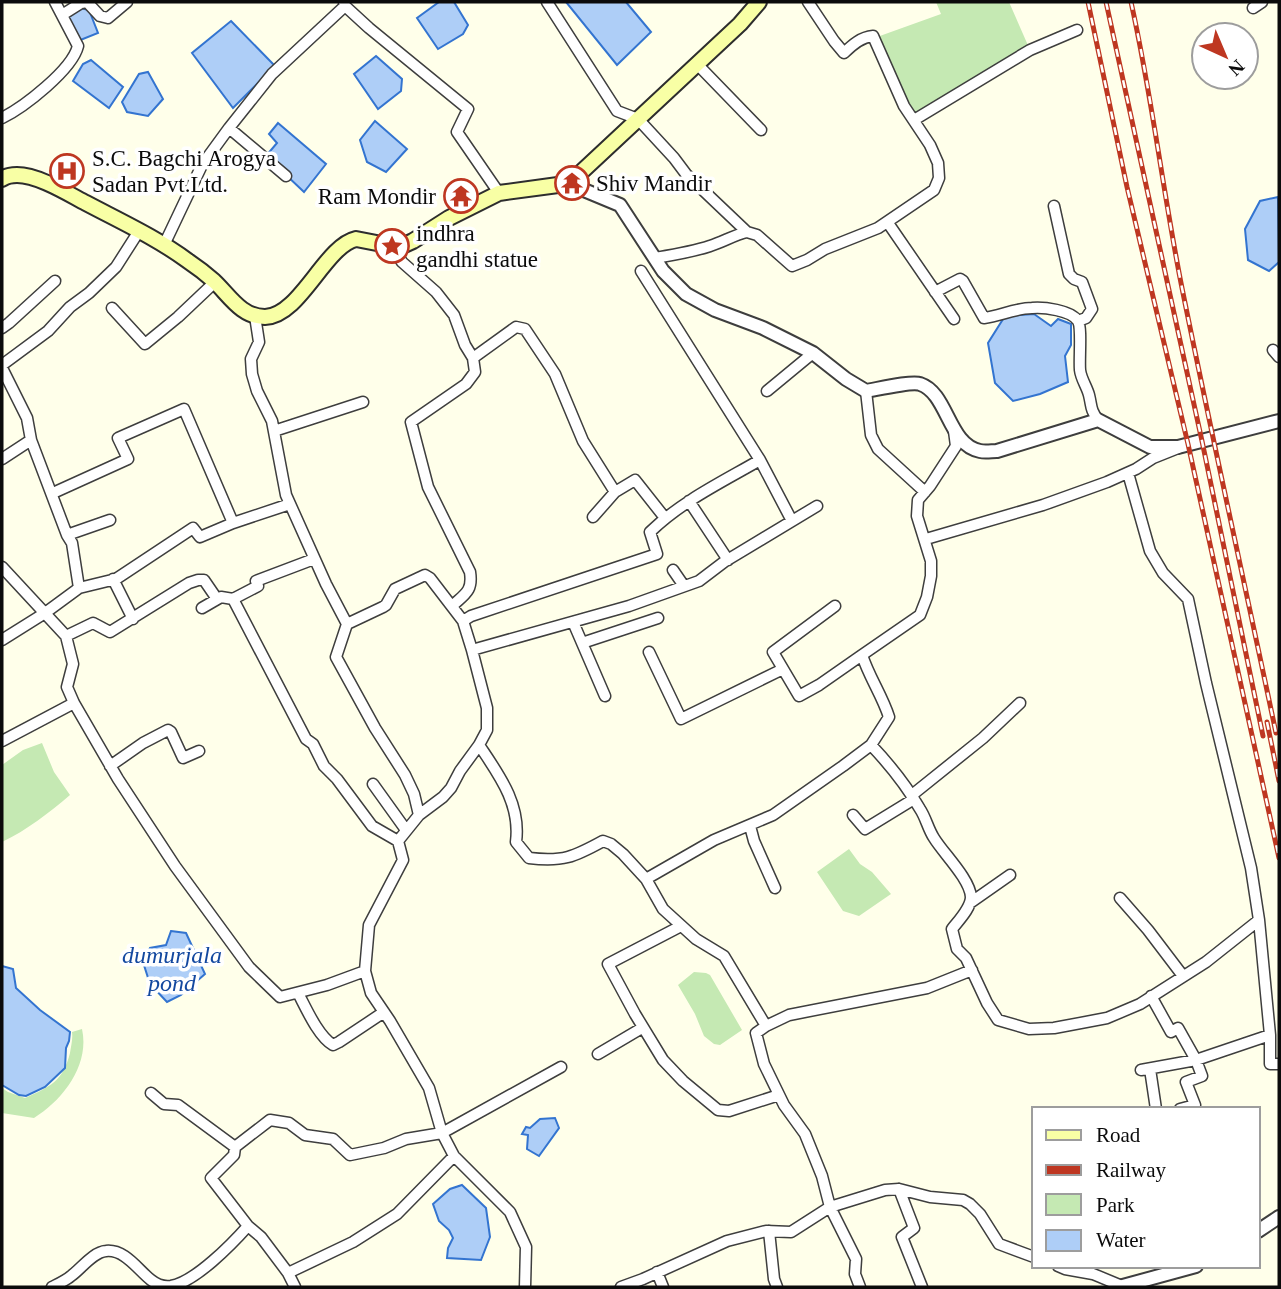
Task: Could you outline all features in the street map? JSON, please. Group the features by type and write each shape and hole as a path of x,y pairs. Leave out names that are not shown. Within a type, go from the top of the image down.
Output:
{"main road":[{"path":"3,176 17,175 38,180 63,191 187,260 246,312 265,317 275,315 283,311 351,240 402,246 499,193 566,183 576,177 740,24 760,2"}],"street":[{"path":"2,118 57,76 75,55 78,46 55,2"},
{"path":"62,15 86,2 100,16 108,18 127,2"},
{"path":"547,2 617,111 638,119 686,174 747,232 758,235 792,266 888,223 934,190 939,178 938,163 930,145 904,106 873,36 859,40 844,53 808,2"},
{"path":"164,245 202,165 229,128 272,74 345,4 369,28 468,109 457,132 499,193"},
{"path":"914,120 1030,50 1077,30"},
{"path":"696,64 761,130"},
{"path":"229,128 286,176"},
{"path":"566,183 620,205 663,271 686,294 715,310 763,328 813,353 866,391 918,383 933,390 954,430 979,452 997,451 1098,420"},
{"path":"1054,206 1069,274 1083,282 1092,309 1087,318 1078,321"},
{"path":"888,223 954,319"},
{"path":"79,588 72,543 31,440 27,418 2,367 48,331 70,307 116,267 139,231"},
{"path":"655,258 701,249 747,232"},
{"path":"392,246 402,262 436,292 454,315 475,372 467,384 411,422 428,486 470,572 471,586 468,592 452,606"},
{"path":"641,271 760,460 792,521"},
{"path":"935,292 960,279 984,318 1030,307 1046,308 1074,317 1080,328 1080,373 1089,394 1092,412 1098,420 1150,447 1178,447 1279,421"},
{"path":"2,328 55,281"},
{"path":"112,308 145,344 215,282"},
{"path":"256,316 259,342 251,359 252,374 272,421 286,495 347,624 336,657 375,728 405,775 414,794 419,815"},
{"path":"472,358 516,327 525,328 555,374 583,442 615,492"},
{"path":"767,391 813,353"},
{"path":"866,391 872,435 878,449 925,492"},
{"path":"274,431 363,402"},
{"path":"53,494 128,459 118,438 184,410 233,523"},
{"path":"835,606 773,652 799,696 920,615 927,597 931,561 917,516 918,500 956,446 954,430"},
{"path":"2,459 31,440"},
{"path":"926,540 1043,505 1107,482 1153,458 1188,444"},
{"path":"463,621 657,554 650,532 665,517 760,460"},
{"path":"1128,473 1150,551 1163,573 1188,598 1251,868 1259,920 1270,1035 1270,1063 1279,1064"},
{"path":"593,517 615,492 635,480 665,517"},
{"path":"689,502 728,560"},
{"path":"2,640 79,588 113,579 193,527 200,537 290,504"},
{"path":"472,650 629,607 699,581 728,560 817,506"},
{"path":"67,535 110,520"},
{"path":"202,608 221,597 233,599 258,586 256,581 314,559"},
{"path":"2,567 66,636 73,664 67,687 74,703 110,766 175,866 249,967 280,997 327,985 365,971"},
{"path":"673,570 684,586"},
{"path":"347,624 383,607 395,589 425,575 463,621 487,708 487,730 451,788 419,815 398,841"},
{"path":"113,579 132,619"},
{"path":"66,636 93,623 110,632 198,580 204,580 217,600"},
{"path":"233,599 306,739 313,744 324,766 372,826 398,841 403,860 369,925 365,971 371,993 429,1088 442,1133 454,1156 510,1212 526,1247 525,1287"},
{"path":"582,643 658,618"},
{"path":"573,622 605,696"},
{"path":"649,652 681,719 783,669"},
{"path":"646,879 714,840 773,815 872,745 889,717 862,655"},
{"path":"853,815 865,829 913,797 983,738 1020,702"},
{"path":"2,741 74,703"},
{"path":"110,766 143,743 168,730 183,758 199,751"},
{"path":"872,745 893,768 922,811 933,837 971,893 970,903"},
{"path":"479,746 504,782 512,800 517,829 516,842 529,858 548,860 575,856 603,841 611,844 646,879 663,909 696,939 724,956 766,1026"},
{"path":"373,784 406,830"},
{"path":"750,826 775,888"},
{"path":"1010,876 970,903 952,929 957,949 966,958 998,1020 1029,1029 1054,1028 1107,1018 1140,1004 1206,962 1259,920"},
{"path":"1120,898 1183,976"},
{"path":"681,926 608,964 642,1028 663,1060 682,1081 718,1110 729,1111 779,1095"},
{"path":"860,1287 855,1274 856,1259 830,1207 822,1175 805,1135 784,1105 764,1064 756,1033 789,1015 927,988 972,970"},
{"path":"298,993 322,1035 333,1045 384,1012"},
{"path":"1151,996 1171,1032 1178,1028 1202,1076 1186,1082 1195,1105 1188,1107"},
{"path":"598,1054 642,1028"},
{"path":"1155,1107 1145,1069 1196,1060 1270,1035"},
{"path":"234,1147 270,1120 289,1123 305,1135 333,1139 350,1155 384,1148 406,1139 442,1133 561,1067"},
{"path":"151,1093 164,1104 178,1105 234,1147"},
{"path":"234,1147 234,1155 211,1178 248,1226 272,1250 295,1287"},
{"path":"288,1273 353,1242 397,1214 454,1156"},
{"path":"899,1189 914,1228 902,1237 920,1287"},
{"path":"621,1287 727,1241 769,1231 791,1232 830,1207 886,1190 899,1189 930,1197 963,1200 980,1214 999,1244 1032,1256"},
{"path":"1260,1230 1279,1217"},
{"path":"52,1287 104,1251 131,1261 159,1285 175,1285 200,1271 248,1226"},
{"path":"769,1231 777,1287"},
{"path":"1063,1268 1093,1274 1120,1287 1188,1268"},
{"path":"1101,1268 1104,1279"},
{"path":"657,1272 663,1287"}],"green space":[{"path":"936,2 1009,2 1030,50 915,119 877,37 941,14"},
{"path":"42,743 54,772 70,795 38,821 2,842 2,765 23,750"},
{"path":"849,849 860,864 872,872 891,894 859,916 843,911 817,872"},
{"path":"694,972 710,975 742,1030 720,1045 704,1036 678,985"},
{"path":"82,1029 82,1056 78,1068 55,1102 34,1118 2,1113 2,1088 25,1098 54,1082 67,1063 72,1032"}],"water":[{"path":"439,2 454,2 468,25 463,34 438,49 417,18"},
{"path":"566,2 626,2 651,32 617,65"},
{"path":"80,8 89,10 98,33 78,41 64,17"},
{"path":"231,21 275,66 233,108 192,53"},
{"path":"376,56 402,79 401,91 378,109 354,74"},
{"path":"91,60 123,87 109,108 73,81 83,64"},
{"path":"148,72 163,99 148,116 127,112 122,102 139,74"},
{"path":"375,121 407,149 386,172 367,162 360,140"},
{"path":"278,123 326,164 304,192 266,156 277,143 269,134"},
{"path":"1278,197 1279,262 1269,271 1248,260 1245,229 1260,201"},
{"path":"1034,314 1051,326 1058,319 1071,324 1071,345 1065,356 1068,382 1040,394 1013,401 995,383 988,343 1005,316"},
{"name":"dumurjala pond","path":"171,931 186,933 205,974 181,995 167,1002 150,984 143,962 150,948 166,945"},
{"path":"2,966 13,969 16,988 70,1032 65,1068 45,1087 26,1096 2,1085"},
{"path":"555,1118 559,1128 539,1156 527,1149 528,1135 522,1134 526,1127 530,1128 540,1119"},
{"path":"462,1185 486,1208 490,1237 481,1260 447,1258 453,1238 439,1221 433,1204 450,1189"}],"railway":[{"path":"1088,2 1127,187 1188,444 1279,858"},
{"path":"1106,2 1263,736"},
{"path":"1131,2 1182,288 1276,733"},
{"path":"1267,722 1279,781"}],"place":[{"name":"S.C. Bagchi Arogya Sadan Pvt.Ltd.","path":"67,171"},
{"name":"Shiv Mandir","path":"572,183"},
{"name":"Ram Mondir","path":"461,196"},
{"name":"indhra gandhi statue","path":"392,246"}]}
